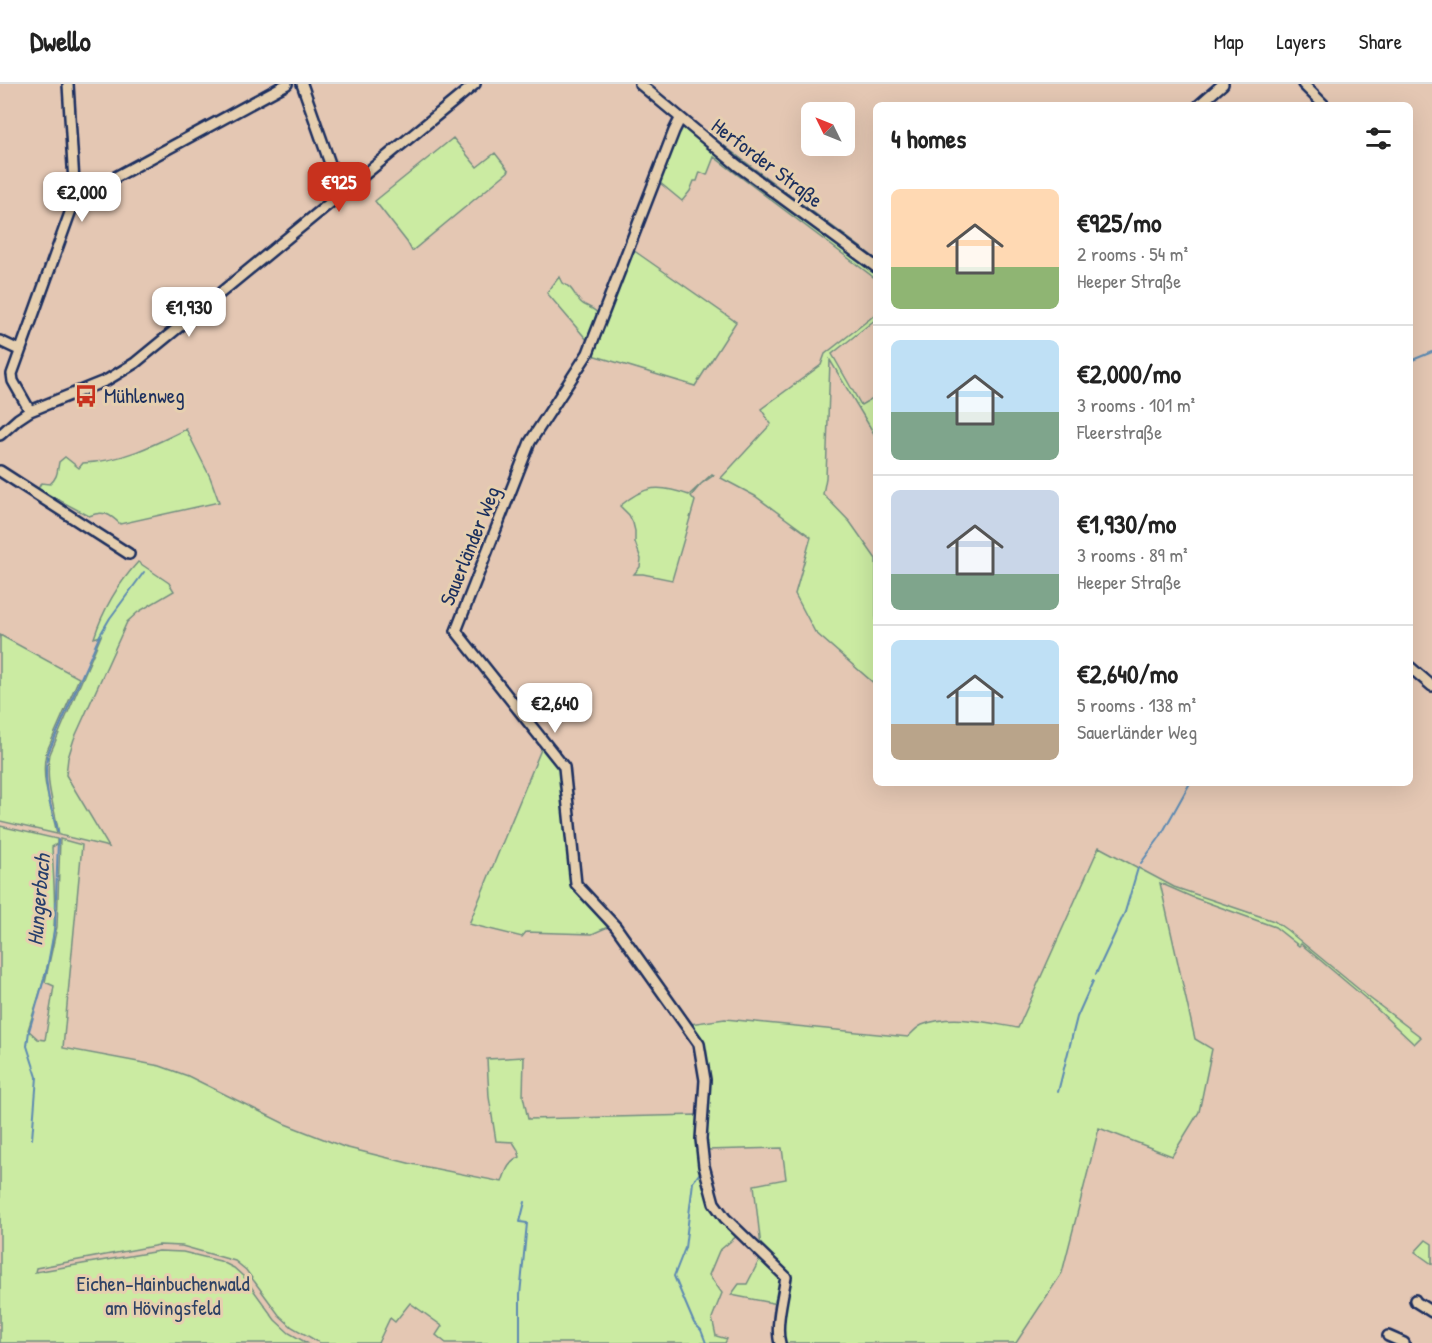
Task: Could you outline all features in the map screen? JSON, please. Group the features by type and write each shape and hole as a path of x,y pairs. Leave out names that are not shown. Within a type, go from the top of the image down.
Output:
{"street":[{"path":"30,411 12,376 19,350 70,218 75,198 68,84"},
{"path":"75,198 287,84"},
{"path":"302,84 333,172 344,191"},
{"path":"0,435 18,418 30,411 107,380 135,363 475,84"},
{"name":"Herforder Straße","path":"640,84 737,165 873,265"},
{"path":"1202,102 1223,84"},
{"path":"1303,84 1321,102"},
{"name":"Sauerländer Weg","path":"680,119 588,353 530,442 456,631 564,767 576,884 616,927 699,1044 705,1080 701,1139 704,1166 714,1203 725,1218 786,1277 781,1312 780,1343"},
{"path":"0,341 19,350"},
{"path":"0,471 129,554"},
{"path":"1413,670 1432,686"},
{"path":"1415,1300 1432,1312"},
{"path":"1388,1336 1404,1343"}],"green space":[{"path":"687,121 698,125 873,257 873,261"},
{"path":"681,128 685,128 739,171 873,270 873,277 714,157 707,175 700,172 697,181 694,181 682,201 659,182"},
{"path":"453,138 477,167 495,153 509,171 412,251 375,201"},
{"path":"633,250 736,322 695,386 592,355"},
{"path":"559,277 583,304 594,309 599,315 588,341 547,293"},
{"path":"873,316 873,321 832,354 861,405 873,398 873,432 830,360 826,478 823,494 850,522 873,555 873,682 815,632 795,594 811,537 755,496 721,478 771,424 761,409 821,365 825,354"},
{"path":"186,429 210,477 219,502 120,524 106,514 98,513 89,516 38,489 41,483 50,484 53,481 59,462 65,457 79,468 83,463 110,460 136,452"},
{"path":"701,484 691,496 695,501 672,580 634,574 640,567 641,559 635,542 633,523 620,506 645,490 661,488 689,495"},
{"path":"138,562 169,583 174,591 138,612 127,622 74,739 66,775 109,847 59,835 49,785 48,765 50,754 101,636 94,638 102,617 118,588"},
{"path":"0,635 79,678 46,753 44,774 57,834 0,821"},
{"path":"542,747 560,768 572,884 575,891 608,927 592,934 526,932 522,937 469,924"},
{"name":"Eichen-Hainbuchenwald am Hövingsfeld","path":"0,826 57,839 57,844 52,847 55,906 53,939 44,979 28,1030 38,1039 45,1040 54,986 45,982 57,927 60,839 82,845 63,1048 160,1066 188,1076 285,1124 344,1147 412,1164 502,1182 510,1164 520,1157 513,1142 496,1141 489,1097 487,1059 524,1057 523,1096 528,1119 697,1115 696,1144 709,1205 738,1235 719,1251 709,1275 722,1293 712,1318 716,1336 727,1339 725,1343 446,1343 436,1335 442,1326 410,1303 395,1322 390,1318 378,1343 320,1343 292,1327 279,1315 246,1270 235,1261 182,1246 159,1245 36,1268 35,1272 159,1251 183,1252 220,1261 234,1268 244,1277 275,1320 289,1333 307,1343 0,1343"},
{"path":"1099,847 1174,887 1274,921 1421,1037 1414,1044 1364,997 1301,944 1299,946 1275,927 1160,883 1195,1039 1212,1049 1199,1112 1172,1156 1099,1128 1062,1273 1016,1343 784,1343 782,1326 791,1275 761,1247 754,1185 786,1179 782,1148 706,1150 709,1088 705,1054 689,1024 725,1019 908,1037 922,1025 945,1020 970,1020 1018,1028"},
{"path":"1426,1240 1432,1244 1432,1264 1415,1252"},
{"path":"761,1257 779,1277 781,1287 778,1304 731,1295 739,1284 747,1284"}],"waterway":[{"path":"1413,360 1432,352"},
{"name":"Hungerbach","path":"58,831 46,783 48,753 100,635 144,572"},
{"path":"1141,863 1160,837 1188,786"},
{"name":"Hungerbach","path":"32,1139 37,1077 27,1046 29,1031 47,969 55,926 58,840"},
{"path":"1096,974 1125,912 1138,868"},
{"path":"1058,1092 1077,1017 1093,981"},
{"path":"699,1174 693,1182 685,1248 674,1276 694,1323 701,1330 706,1343"},
{"path":"520,1343 520,1295 527,1223 520,1222 525,1202"}],"place":[{"name":"Mühlenweg","path":"86,396"}]}
